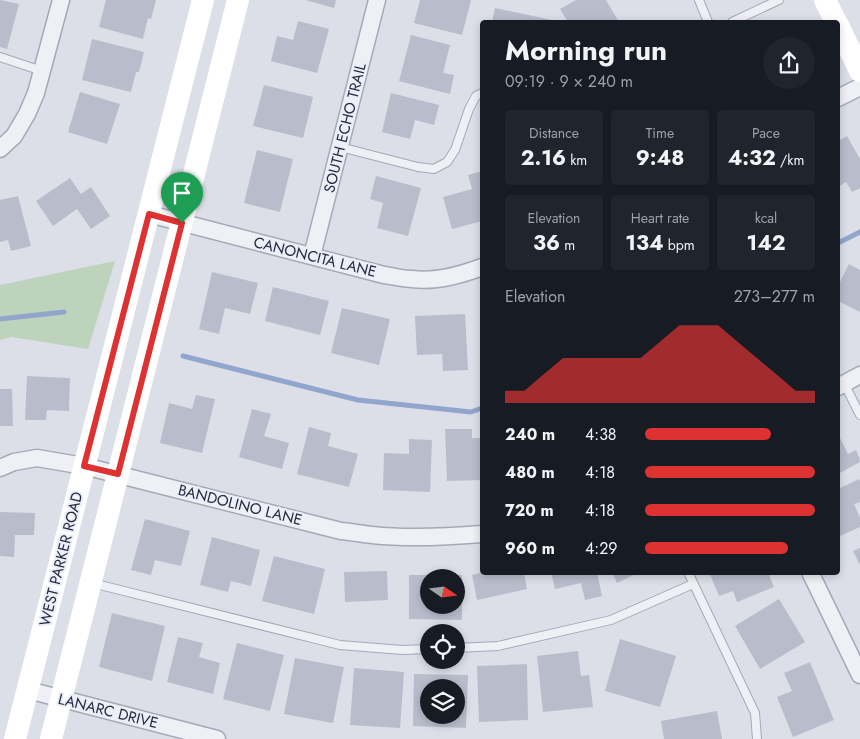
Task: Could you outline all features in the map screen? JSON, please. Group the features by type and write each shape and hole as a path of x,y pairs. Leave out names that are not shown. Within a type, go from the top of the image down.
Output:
{"main road":[{"name":"WEST PARKER ROAD","path":"15,739 203,0"},
{"path":"51,739 238,0"},
{"path":"825,0 835,20"},
{"path":"840,30 860,71"}],"street":[{"path":"0,149 14,136 27,114 36,93 60,0"},
{"name":"SOUTH ECHO TRAIL","path":"312,256 378,0"},
{"path":"840,97 860,87"},
{"name":"CANONCITA LANE","path":"149,214 413,280 437,278 480,268"},
{"path":"841,385 860,375"},
{"name":"BANDOLINO LANE","path":"0,468 14,462 37,458 84,466 341,531 373,536 411,537 480,534"},
{"path":"811,575 860,675"},
{"name":"LANARC DRIVE","path":"28,690 217,739"}],"lane":[{"path":"698,0 707,20"},
{"path":"736,20 779,0"},
{"path":"0,57 42,71"},
{"path":"340,147 418,167 434,169 447,162 455,150 469,109 476,96 480,94"},
{"path":"841,385 860,415"},
{"path":"689,575 755,713 757,739"},
{"path":"90,583 340,645 402,650 420,649"},
{"path":"465,648 498,646 611,620 693,584"}],"green space":[{"path":"115,261 88,349 11,337 0,340 0,285"}],"building":[{"path":"0,0 19,4 7,49 0,47"},
{"path":"106,0 156,0 151,19 148,18 143,39 99,27"},
{"path":"305,0 336,0 334,8"},
{"path":"420,0 471,0 462,35 414,23"},
{"path":"576,0 606,0 618,20 567,20 560,9"},
{"path":"495,8 552,20 492,20"},
{"path":"298,21 329,29 317,73 271,61 277,36 293,40"},
{"path":"411,35 450,45 443,73 454,75 450,94 399,81"},
{"path":"92,39 144,52 131,92 82,80"},
{"path":"264,85 313,97 303,138 253,126"},
{"path":"80,92 120,104 107,144 68,132"},
{"path":"391,93 439,105 434,125 415,120 410,139 382,132"},
{"path":"847,136 860,159 860,188 852,192 846,182 840,186 840,140"},
{"path":"257,150 293,159 280,212 244,203"},
{"path":"480,172 480,222 452,229 443,197 472,189 468,175"},
{"path":"376,176 421,188 408,236 377,228 383,203 370,199"},
{"path":"70,178 81,194 91,187 110,216 91,229 77,209 53,226 36,201"},
{"path":"18,196 31,246 11,251 8,240 0,242 0,200"},
{"path":"849,264 860,270 860,312 840,302 840,282"},
{"path":"212,272 258,283 250,314 225,308 219,334 199,329"},
{"path":"273,287 329,301 320,335 265,321"},
{"path":"342,308 390,319 379,365 331,353"},
{"path":"465,314 468,370 443,371 442,354 417,355 415,316"},
{"path":"27,376 70,378 69,411 47,410 46,420 25,420"},
{"path":"0,389 12,389 13,426 0,426"},
{"path":"196,395 215,399 202,453 160,443 169,403 192,409"},
{"path":"252,409 271,414 264,436 289,443 282,469 239,457"},
{"path":"309,427 331,433 328,446 358,454 349,487 297,474"},
{"path":"445,429 472,429 472,438 480,438 480,480 447,481"},
{"path":"840,438 848,454 856,450 860,462 840,473"},
{"path":"409,439 432,440 430,492 383,490 384,453 409,454"},
{"path":"859,479 860,481 860,502 854,504 860,518 860,527 840,536 840,488"},
{"path":"0,512 35,513 34,535 15,535 14,557 0,556"},
{"path":"145,519 190,531 181,566 155,560 151,575 131,570"},
{"path":"212,537 260,550 251,586 231,581 228,592 200,585"},
{"path":"860,548 860,565 853,551"},
{"path":"274,556 325,569 314,614 262,601"},
{"path":"387,571 388,600 345,602 344,572"},
{"path":"480,573 480,575 525,575 527,589 477,600 472,575"},
{"path":"409,575 420,575 420,614 462,614 462,620 409,619"},
{"path":"552,575 598,575 602,596 585,600 581,583 555,589"},
{"path":"613,575 634,575 617,583"},
{"path":"710,575 769,575 774,587 737,602 733,591 719,596"},
{"path":"779,599 805,642 760,669 735,626"},
{"path":"112,613 165,626 152,681 99,667"},
{"path":"178,637 203,643 199,657 220,663 213,694 167,682"},
{"path":"620,639 676,656 660,707 605,691"},
{"path":"237,643 284,655 270,711 223,699"},
{"path":"578,651 581,676 589,675 593,707 543,712 537,656"},
{"path":"295,658 344,667 333,723 284,714"},
{"path":"810,662 834,720 793,737 777,697 792,691 784,673"},
{"path":"527,664 528,720 479,722 477,666"},
{"path":"354,668 404,672 400,728 350,725"},
{"path":"414,674 468,675 466,728 413,726"},
{"path":"717,711 722,739 664,739 661,721"}],"waterway":[{"path":"840,242 860,232"},
{"path":"0,319 64,312"},
{"path":"183,356 358,400 471,412 480,409"}],"route":[{"path":"149,214 182,223 118,474 84,466 149,214"}]}
